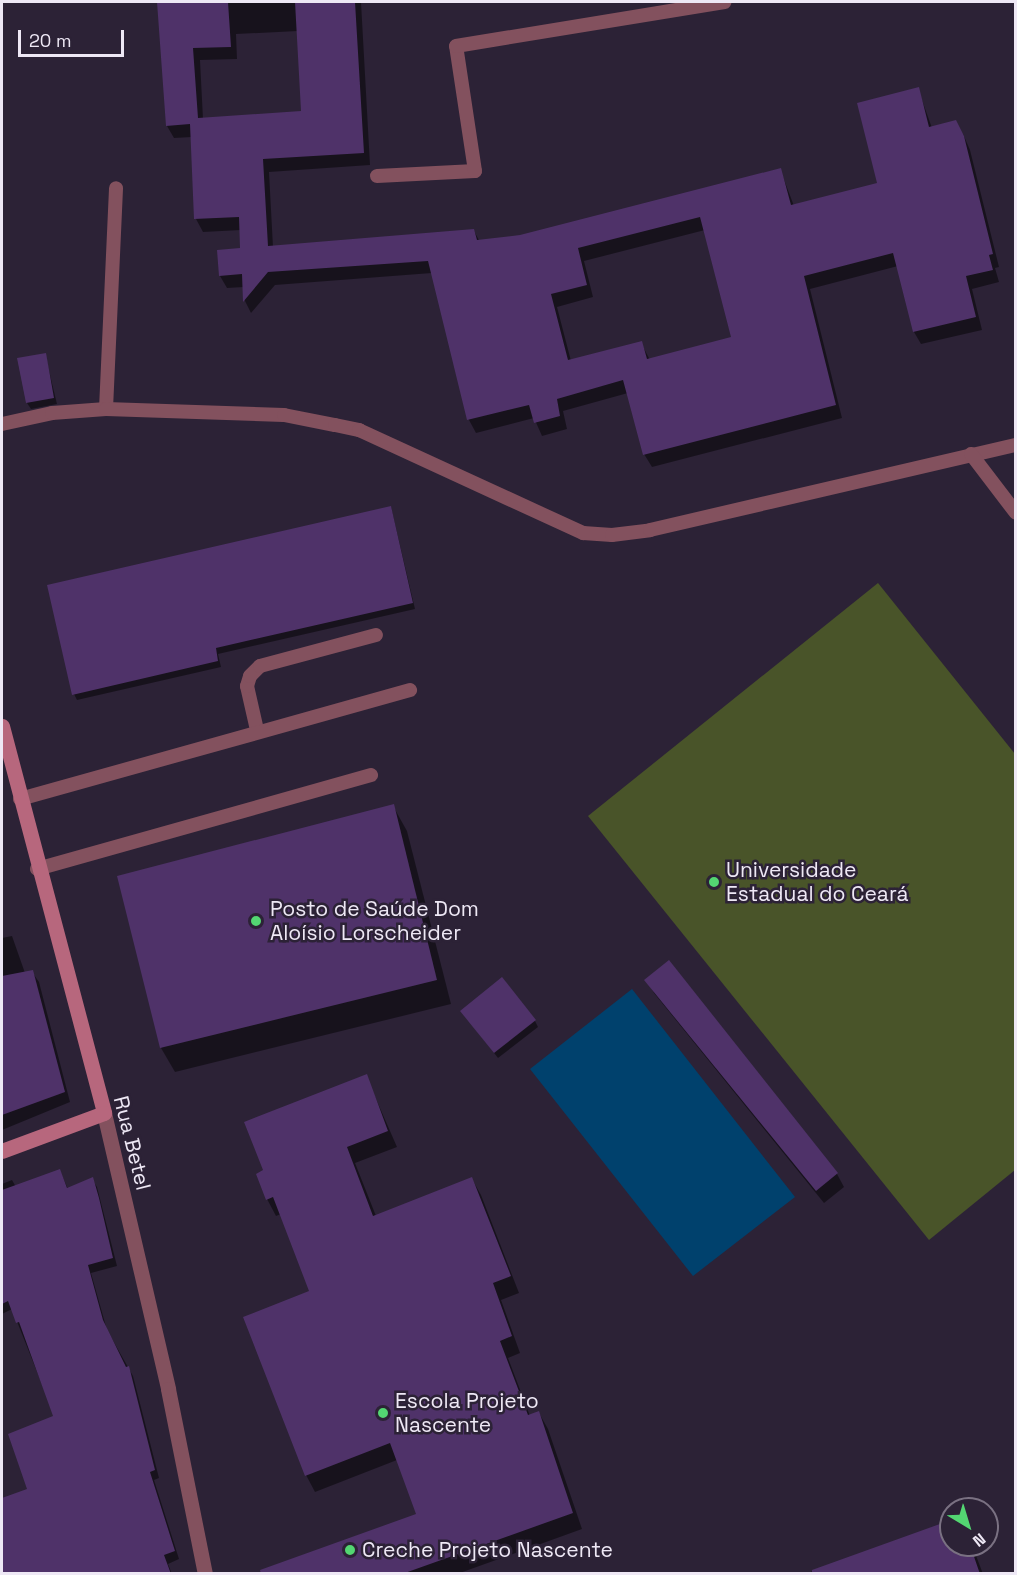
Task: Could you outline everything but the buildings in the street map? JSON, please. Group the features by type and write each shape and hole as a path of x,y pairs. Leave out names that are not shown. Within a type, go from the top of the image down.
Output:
{"street":[{"name":"Rua Betel","path":"2,726 37,869 104,1113 168,1389 205,1574"},
{"path":"2,1151 104,1113"}],"lane":[{"path":"377,176 475,171 456,46 724,2"},
{"path":"106,409 116,188"},
{"path":"2,424 52,413 106,409 284,416 359,430 583,533 612,535 650,530 1016,445"},
{"path":"971,454 1016,513"},
{"path":"257,730 247,686 250,676 260,666 375,635"},
{"path":"20,799 257,730 410,690"},
{"path":"37,869 371,775"}],"green space":[{"path":"878,583 1015,754 1015,1170 929,1240 588,816"}],"water":[{"path":"632,989 795,1197 693,1276 530,1069"}],"place":[{"name":"Universidade Estadual do Ceará","path":"714,882"},
{"name":"Posto de Saúde Dom Aloísio Lorscheider","path":"256,921"},
{"name":"Escola Projeto Nascente","path":"383,1413"},
{"name":"Creche Projeto Nascente","path":"350,1550"}]}
